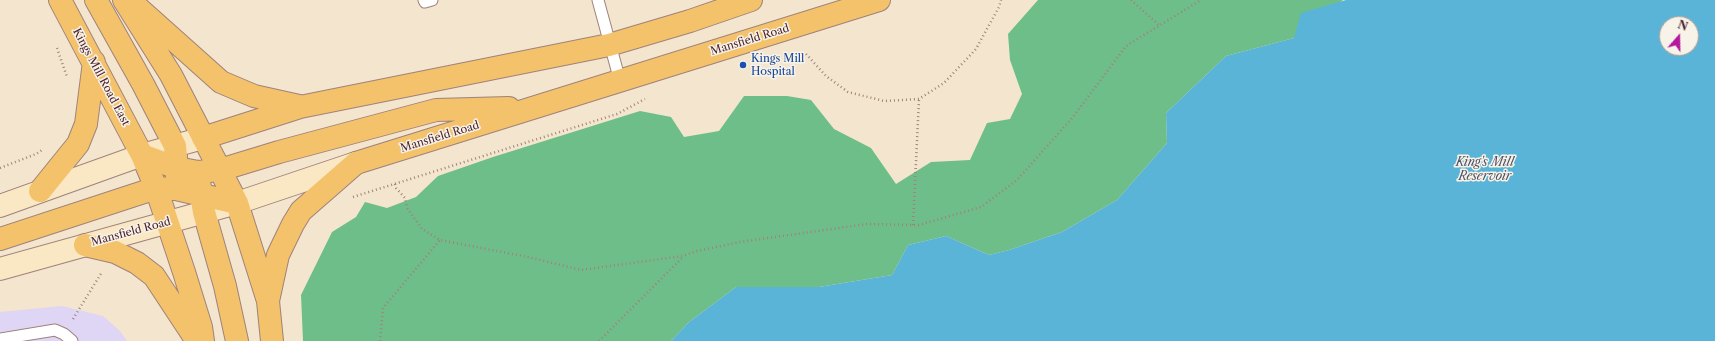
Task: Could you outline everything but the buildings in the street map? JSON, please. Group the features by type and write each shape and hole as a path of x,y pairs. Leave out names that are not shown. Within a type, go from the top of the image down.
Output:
{"highway":[{"name":"Kings Mill Road East","path":"60,0 142,155 177,179"},
{"path":"96,0 140,77 175,146 177,179 167,223 201,327 203,341"},
{"path":"124,0 172,75 237,203 268,302 272,341"},
{"path":"130,0 221,82 254,96 300,107"},
{"path":"177,179 203,138 300,107 610,45 690,21 752,0"},
{"name":"Mansfield Road","path":"356,163 880,0"},
{"path":"40,191 78,144 86,124 94,62"},
{"path":"0,239 177,179 220,170 279,152 436,110 534,107"},
{"path":"268,302 278,255 301,211 356,163"},
{"path":"177,179 202,203 225,286 237,341"},
{"path":"202,203 237,203"},
{"path":"85,245 115,252 137,263 154,276 197,341"}],"main road":[{"path":"0,206 142,155 203,138"},
{"name":"Mansfield Road","path":"237,203 356,163"},
{"name":"Mansfield Road","path":"0,269 167,223 202,203"}],"lane":[{"path":"424,0 425,2 432,0"},
{"path":"598,0 620,81"},
{"path":"0,339 55,330 64,334 72,341"}],"path":[{"path":"806,54 826,76 848,92 884,101 919,99 944,83 976,49 999,8 1001,0"},
{"path":"1131,0 1159,25"},
{"path":"395,184 396,188 405,198 407,208 422,229 440,240 528,257 581,270 683,256 697,250 740,242 867,224 919,225 981,207 1017,180 1073,117 1126,46 1201,0"},
{"path":"56,46 69,82"},
{"path":"347,199 618,114 651,95"},
{"path":"913,225 919,99"},
{"path":"0,168 36,154 47,146"},
{"path":"380,341 383,308 440,240"},
{"path":"599,341 683,256"},
{"path":"70,325 102,271"}],"shaded area":[{"path":"62,306 103,316 120,331 127,341 0,341 0,312"}],"green space":[{"path":"1038,0 1343,0 1294,38 1226,56 1166,113 1167,143 1117,200 1062,232 1009,250 989,255 946,236 908,245 892,275 819,287 736,287 689,322 671,341 303,341 301,295 332,232 356,217 365,202 387,208 416,197 438,176 493,157 640,111 671,117 684,137 719,131 744,96 787,96 811,100 834,129 871,148 896,184 931,162 970,160 987,123 1010,119 1022,94 1010,60 1008,34"}],"water":[{"name":"King's Mill Reservoir","path":"1346,0 1715,0 1715,341 671,341 689,322 736,287 819,287 892,275 908,245 946,236 989,255 1009,250 1062,232 1117,200 1167,143 1166,113 1226,56 1294,38 1301,13"}],"place":[{"name":"Kings Mill Hospital","path":"743,65"}]}
